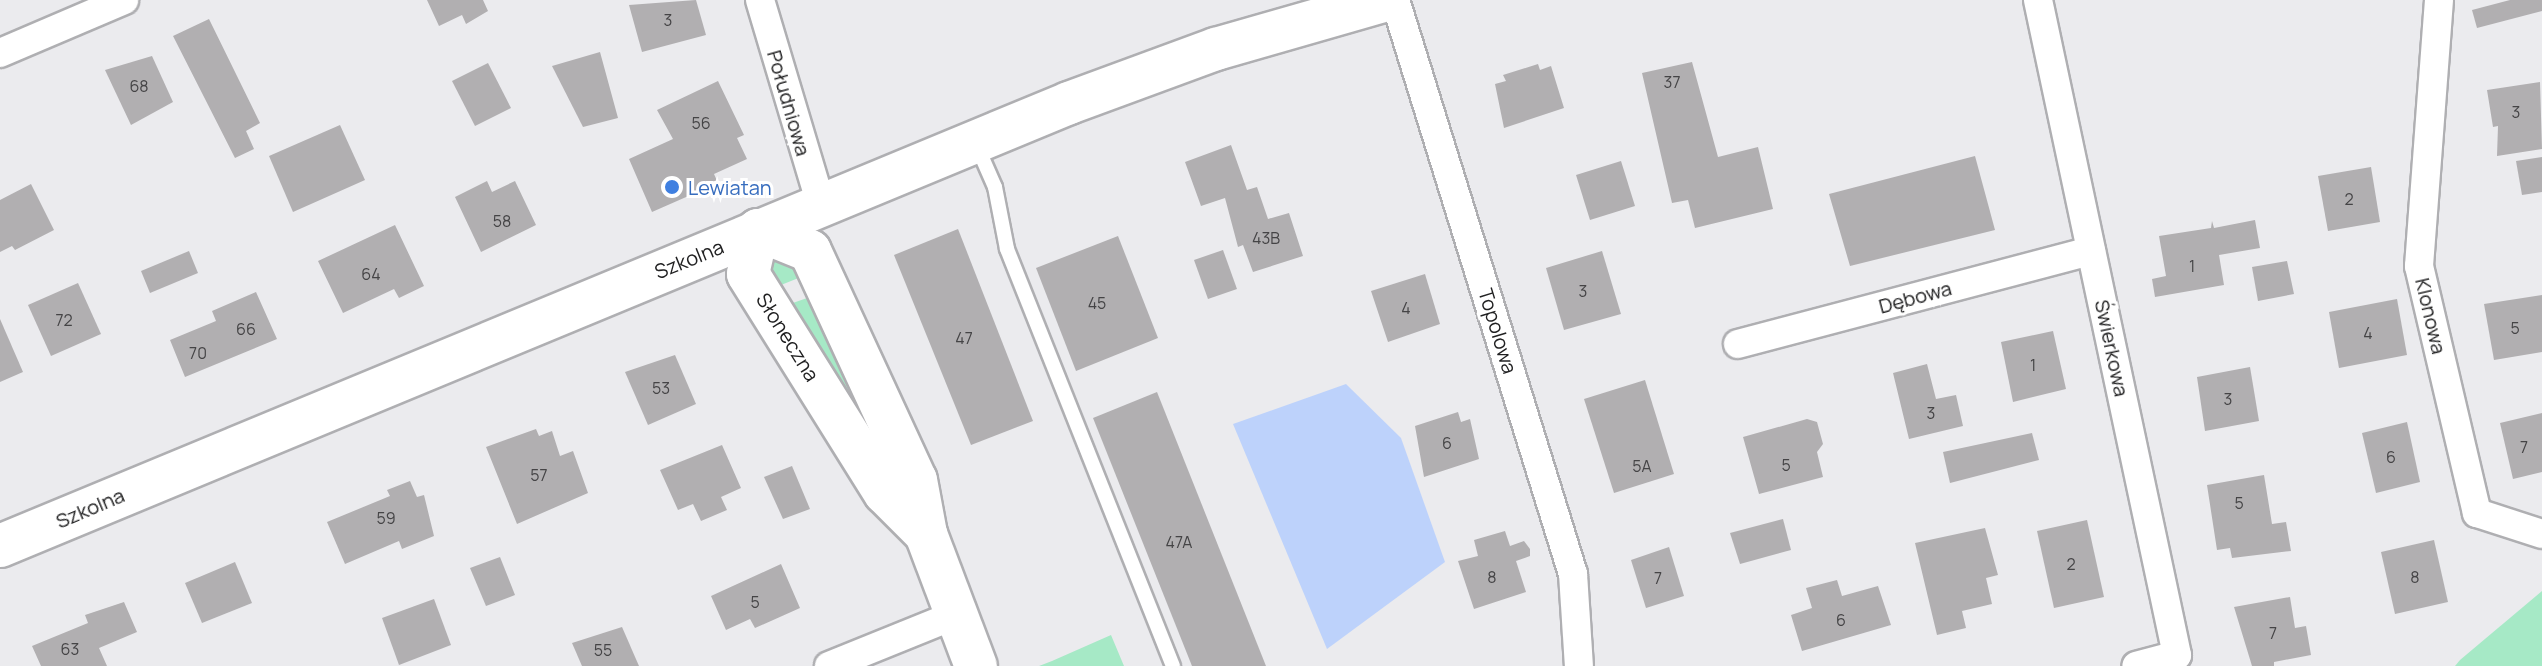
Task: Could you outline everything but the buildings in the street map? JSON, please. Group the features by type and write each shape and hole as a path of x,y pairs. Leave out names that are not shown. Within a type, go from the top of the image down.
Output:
{"street":[{"path":"0,53 124,0"},
{"name":"Południowa","path":"760,0 821,204"},
{"name":"Szkolna","path":"0,546 975,142 1216,49 1387,0"},
{"name":"Topolowa","path":"1395,0 1573,574 1579,666"},
{"name":"Świerkowa","path":"2038,0 2177,655 2136,666"},
{"name":"Klonowa","path":"2439,0 2419,266 2477,513 2542,534"},
{"name":"Słoneczna","path":"926,534 885,493 748,274 758,230 810,251 916,480 926,534 976,666"},
{"name":"Dębowa","path":"1738,344 2091,251"},
{"path":"829,666 955,615"}],"lane":[{"path":"975,142 995,187 1007,249 1173,666"}],"green space":[{"path":"786,250 801,277 776,287 762,254"},
{"path":"810,297 905,484 787,305"},
{"path":"2542,591 2542,666 2455,666 2460,660"},
{"path":"1111,635 1124,666 1039,666 1052,661"}],"water":[{"path":"1346,384 1401,438 1445,562 1327,649 1233,424"}],"place":[{"name":"Lewiatan","path":"672,187"}]}
